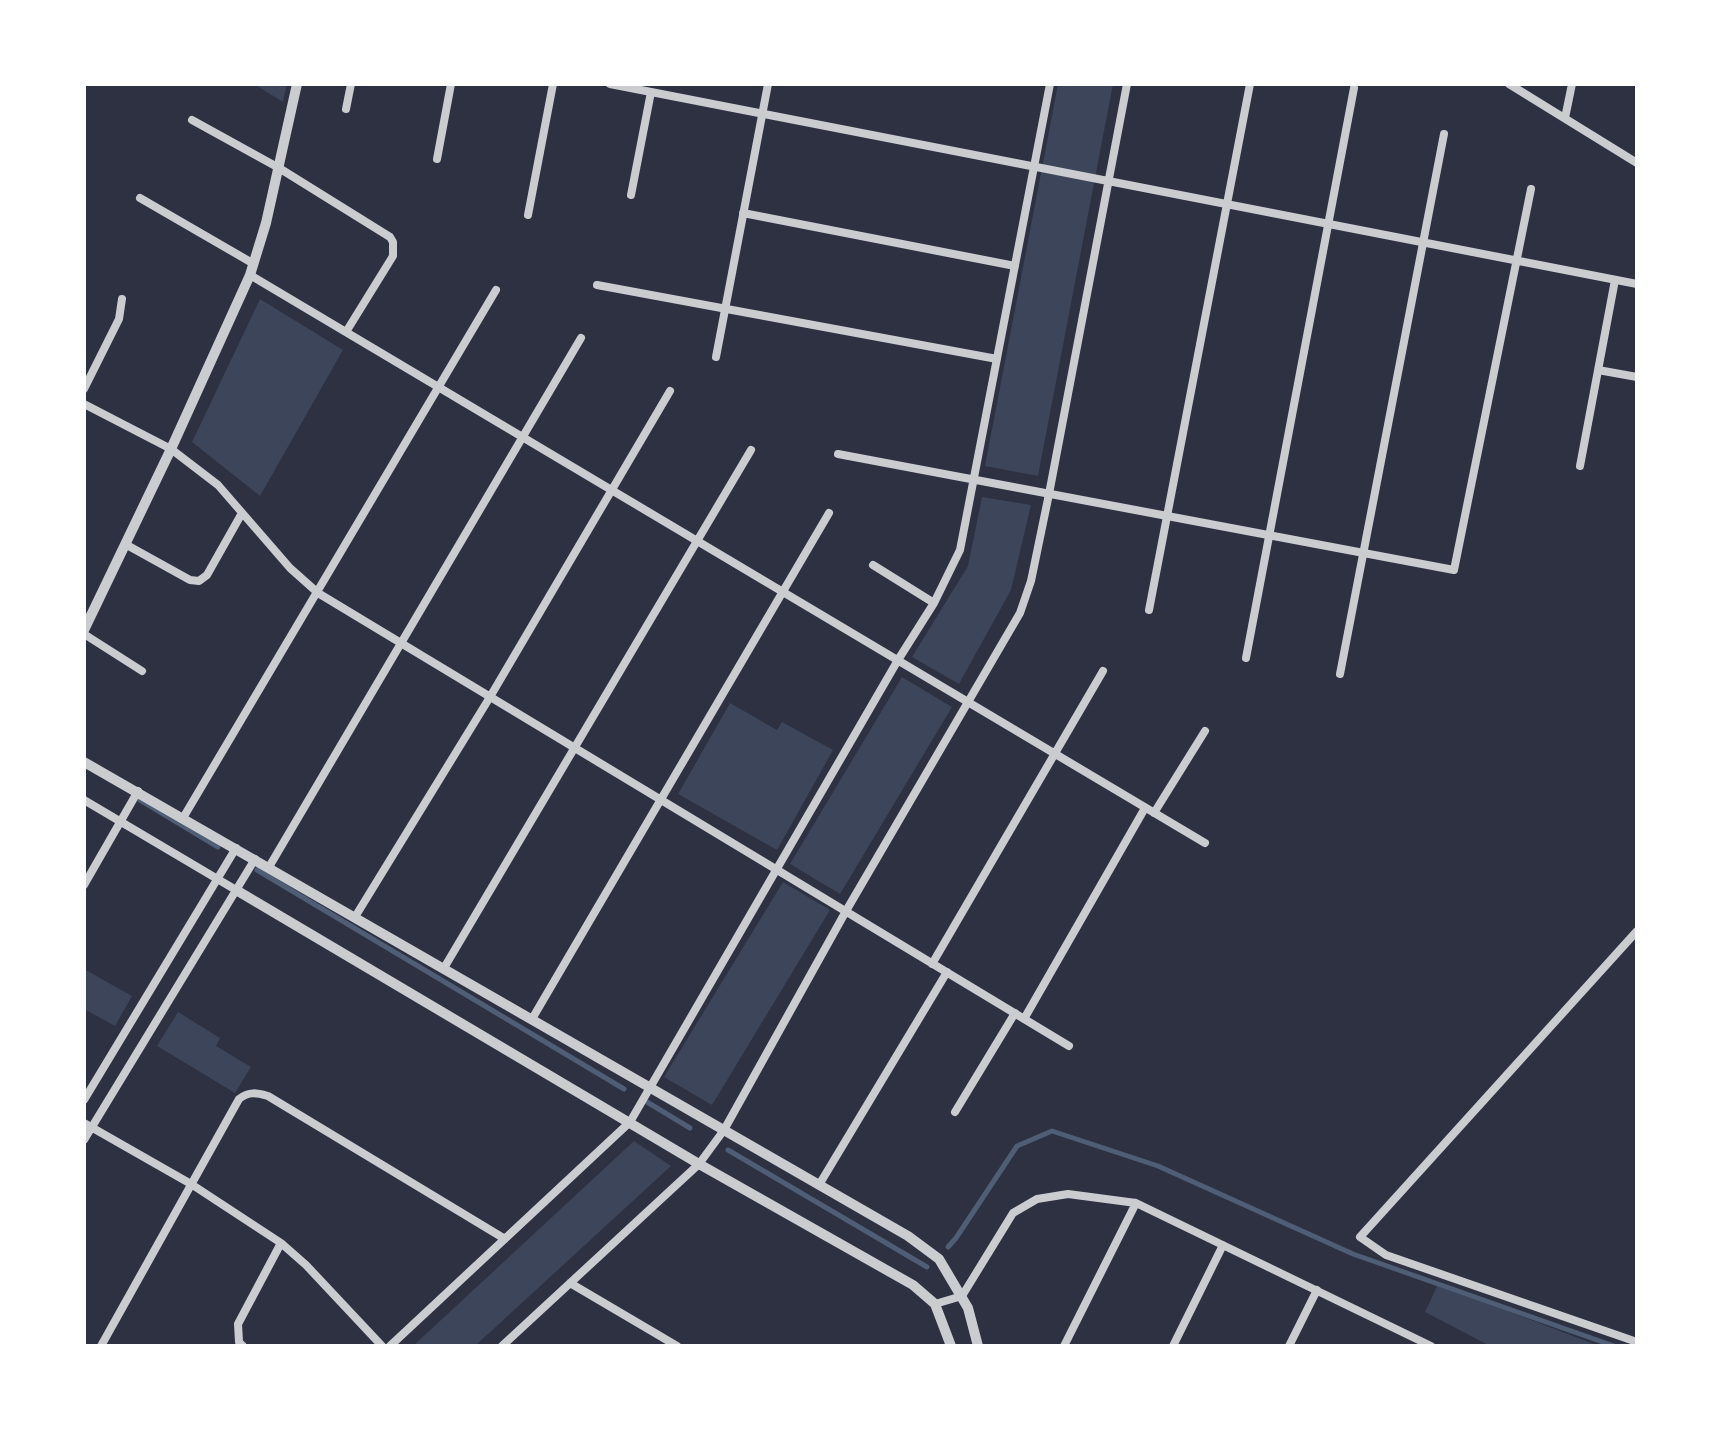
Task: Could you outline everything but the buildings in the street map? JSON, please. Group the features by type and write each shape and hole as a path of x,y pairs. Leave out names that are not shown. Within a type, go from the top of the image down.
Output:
{"street":[{"path":"142,671 84,632 252,269 297,84"},
{"path":"346,109 351,84"},
{"path":"437,159 451,84"},
{"path":"528,215 553,84"},
{"path":"610,84 1637,284"},
{"path":"716,357 768,84"},
{"path":"390,1346 630,1122 934,603 960,550 1050,84"},
{"path":"502,1346 699,1164 724,1130 846,911 1020,613 1027,596 1049,494 1127,84"},
{"path":"1149,610 1250,84"},
{"path":"1509,84 1637,163"},
{"path":"1565,118 1572,84"},
{"path":"1246,658 1354,88"},
{"path":"631,195 651,92"},
{"path":"192,120 279,168 384,232 393,242 393,256 346,332"},
{"path":"1340,674 1444,134"},
{"path":"838,454 1454,570 1531,189"},
{"path":"140,198 346,332 1205,843"},
{"path":"743,213 1015,266"},
{"path":"1580,466 1615,280"},
{"path":"597,285 997,359"},
{"path":"183,818 496,290"},
{"path":"84,389 119,319 122,299"},
{"path":"269,867 581,338"},
{"path":"1598,370 1637,377"},
{"path":"355,917 490,697 670,391"},
{"path":"84,404 171,449 218,485 290,568 318,593 1069,1046"},
{"path":"444,968 751,450"},
{"path":"125,544 190,580 199,581 207,575 242,513"},
{"path":"532,1019 829,513"},
{"path":"873,565 934,603"},
{"path":"932,964 1103,671"},
{"path":"1154,813 1205,731"},
{"path":"84,762 908,1236 939,1259 962,1296 974,1324 978,1346"},
{"path":"84,885 138,791"},
{"path":"84,800 699,1164 913,1285 935,1304 951,1346"},
{"path":"1024,1019 1145,808"},
{"path":"84,1100 236,848"},
{"path":"84,1140 88,1125 255,859"},
{"path":"1637,931 1360,1237 1386,1255 1637,1342"},
{"path":"819,1185 947,972"},
{"path":"955,1112 1015,1013"},
{"path":"101,1346 239,1099 245,1094 268,1096 505,1239"},
{"path":"88,1125 191,1184 281,1243 306,1265 382,1346"},
{"path":"935,1304 962,1296 1013,1213 1047,1197 1068,1194 1136,1203 1317,1290 1413,1342 1431,1346"},
{"path":"1064,1346 1136,1203"},
{"path":"243,1346 239,1342 238,1324 281,1243"},
{"path":"1173,1346 1223,1245"},
{"path":"570,1283 677,1346"},
{"path":"1289,1346 1317,1290"}],"shaded area":[{"path":"254,84 287,84 283,102"},
{"path":"1058,84 1113,84 1038,476 985,466"},
{"path":"260,299 343,350 260,496 192,442"},
{"path":"982,497 1031,505 1011,590 959,684 912,657 968,566"},
{"path":"902,677 952,707 840,894 790,864"},
{"path":"730,703 777,730 782,722 833,750 777,850 678,794"},
{"path":"783,882 830,910 712,1105 664,1077"},
{"path":"84,969 132,996 115,1026 84,1009"},
{"path":"178,1012 220,1038 216,1046 251,1067 235,1093 157,1046"},
{"path":"634,1141 671,1166 475,1346 413,1346"},
{"path":"1438,1284 1599,1346 1490,1346 1425,1312"}],"waterway":[{"path":"140,800 218,847"},
{"path":"257,870 624,1089"},
{"path":"647,1102 690,1128"},
{"path":"948,1247 1017,1146 1052,1131 1158,1166 1353,1254 1614,1346"},
{"path":"728,1150 927,1267"}]}
